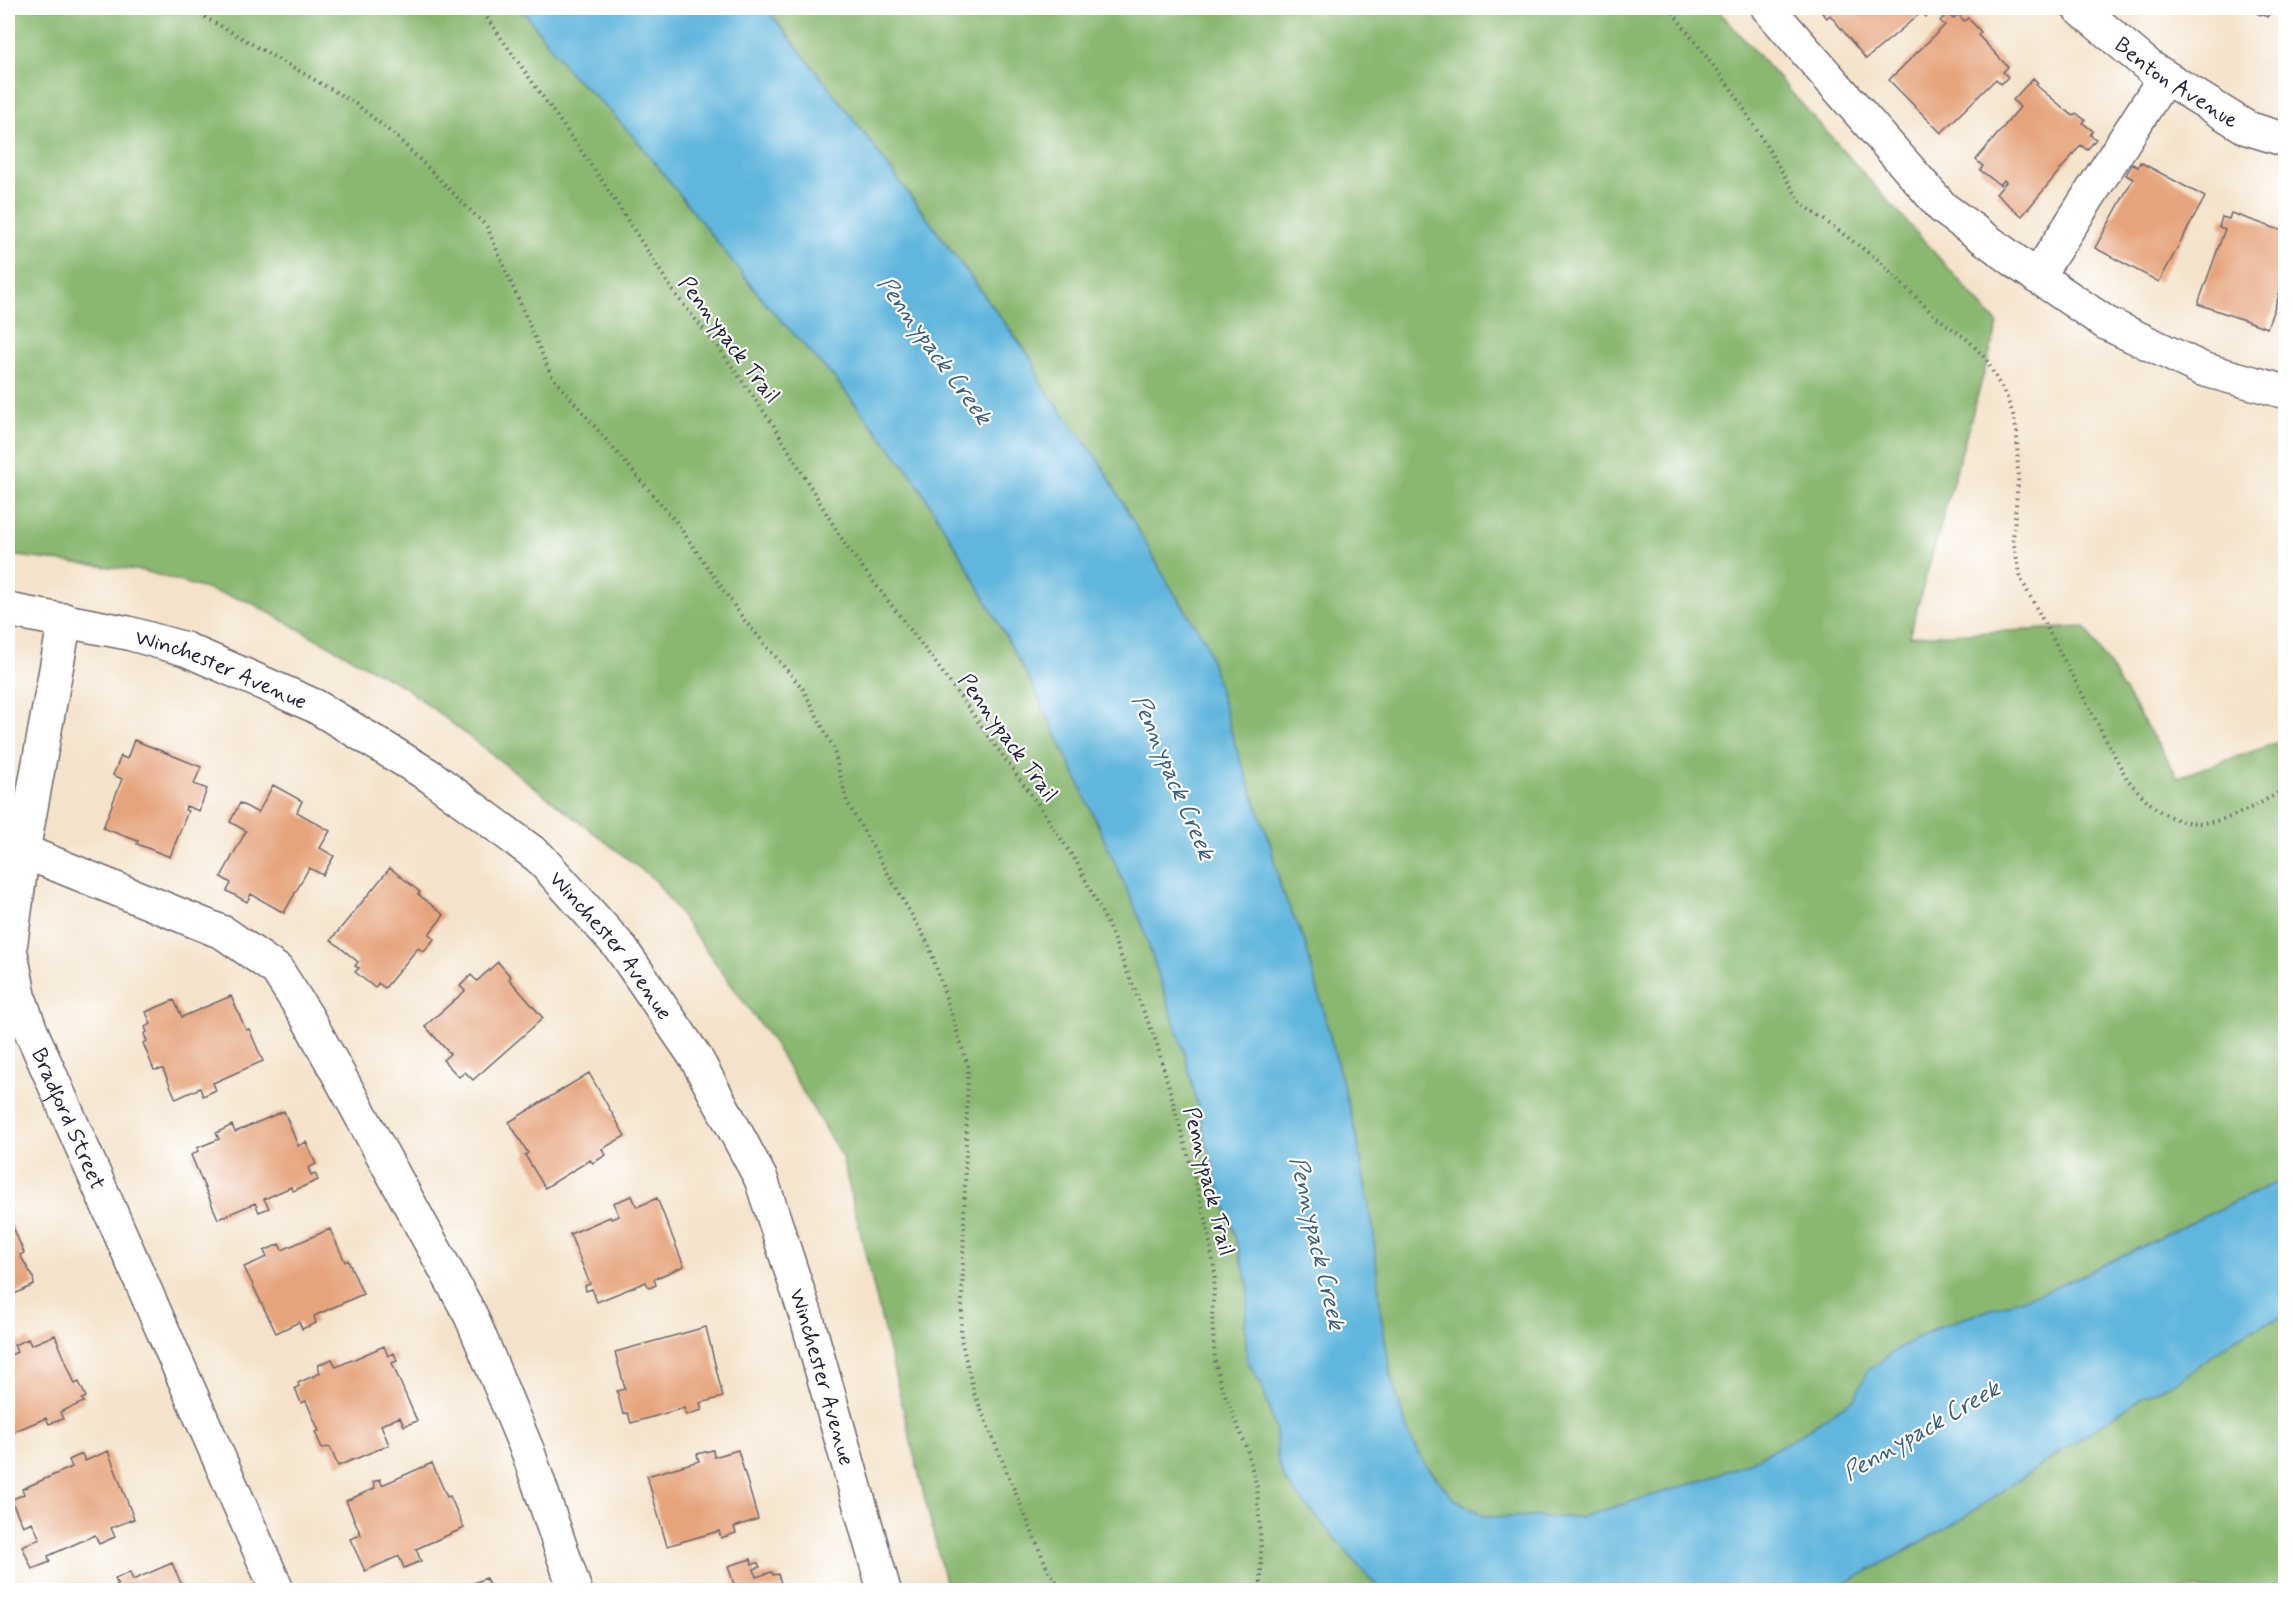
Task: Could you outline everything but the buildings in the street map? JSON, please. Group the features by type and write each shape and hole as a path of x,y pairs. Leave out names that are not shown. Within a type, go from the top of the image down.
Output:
{"street":[{"path":"1768,8 1943,208 2037,277 2106,323 2202,369 2286,392"},
{"name":"Benton Avenue","path":"2079,8 2165,77 2247,128 2286,140"},
{"path":"2037,277 2165,77"},
{"name":"Winchester Avenue","path":"8,610 128,633 185,650 315,706 430,776 539,857 620,946 696,1058 761,1179 808,1322 884,1590"},
{"name":"Bradford Street","path":"65,620 22,851 10,948 20,1000 31,1031 277,1590"},
{"path":"22,851 224,933 277,970 313,1027 471,1316 528,1452 575,1590"}],"path":[{"path":"189,8 355,103 399,139 487,226 551,375 676,522 745,621 803,689 834,747 847,802 929,945 968,1066 961,1339 974,1393 1048,1570 1062,1590"},
{"name":"Pennypack Trail","path":"480,8 588,160 675,294 721,351 774,426 846,546 932,658 1038,804 1077,863 1107,923 1156,1041 1206,1220 1215,1273 1212,1317 1215,1361 1220,1382 1247,1449 1257,1488 1261,1537 1260,1590"},
{"path":"1669,8 1739,101 1801,203 1877,259 1935,316 1968,340 1986,360 2007,398 2017,433 2017,491 2013,540 2021,579 2127,779 2152,805 2169,817 2184,823 2207,823 2229,818 2286,789"},
{"path":"2195,1590 2204,1587 2215,1590"}],"green space":[{"path":"8,8 521,8 570,73 640,144 766,304 837,381 912,475 963,559 1033,686 1140,919 1185,1055 1215,1178 1230,1218 1249,1289 1245,1326 1247,1360 1262,1385 1276,1431 1278,1463 1286,1482 1380,1590 947,1590 842,1157 773,1042 655,880 406,688 250,602 144,571 8,555"},
{"path":"766,8 1716,8 1998,324 1909,636 2085,627 2178,777 2285,740 2285,1178 2055,1288 1941,1326 1906,1344 1868,1371 1856,1397 1790,1441 1746,1464 1697,1482 1581,1517 1485,1517 1453,1498 1426,1465 1409,1436 1391,1377 1381,1315 1373,1228 1356,1134 1305,942 1281,889 1270,843 1234,742 1206,642 1171,588 1099,461 1040,383 1033,360 845,108"},
{"path":"2285,1315 2285,1590 1834,1590 1954,1524 2142,1397 2181,1379 2237,1337"}],"water":[{"name":"Pennypack Creek","path":"521,8 766,8 845,108 1033,361 1040,383 1099,461 1171,588 1206,642 1234,742 1270,843 1281,889 1305,942 1356,1134 1373,1228 1381,1315 1391,1377 1409,1436 1426,1465 1453,1498 1485,1517 1581,1517 1697,1482 1746,1464 1790,1441 1856,1397 1867,1371 1906,1344 1941,1326 2055,1288 2285,1178 2285,1315 2237,1337 2181,1379 2142,1397 1954,1524 1834,1590 1380,1590 1286,1482 1278,1463 1276,1431 1262,1385 1247,1361 1245,1326 1249,1289 1230,1218 1215,1178 1185,1055 1140,919 1033,686 963,559 912,475 837,381 766,304 640,144 570,73"}]}
